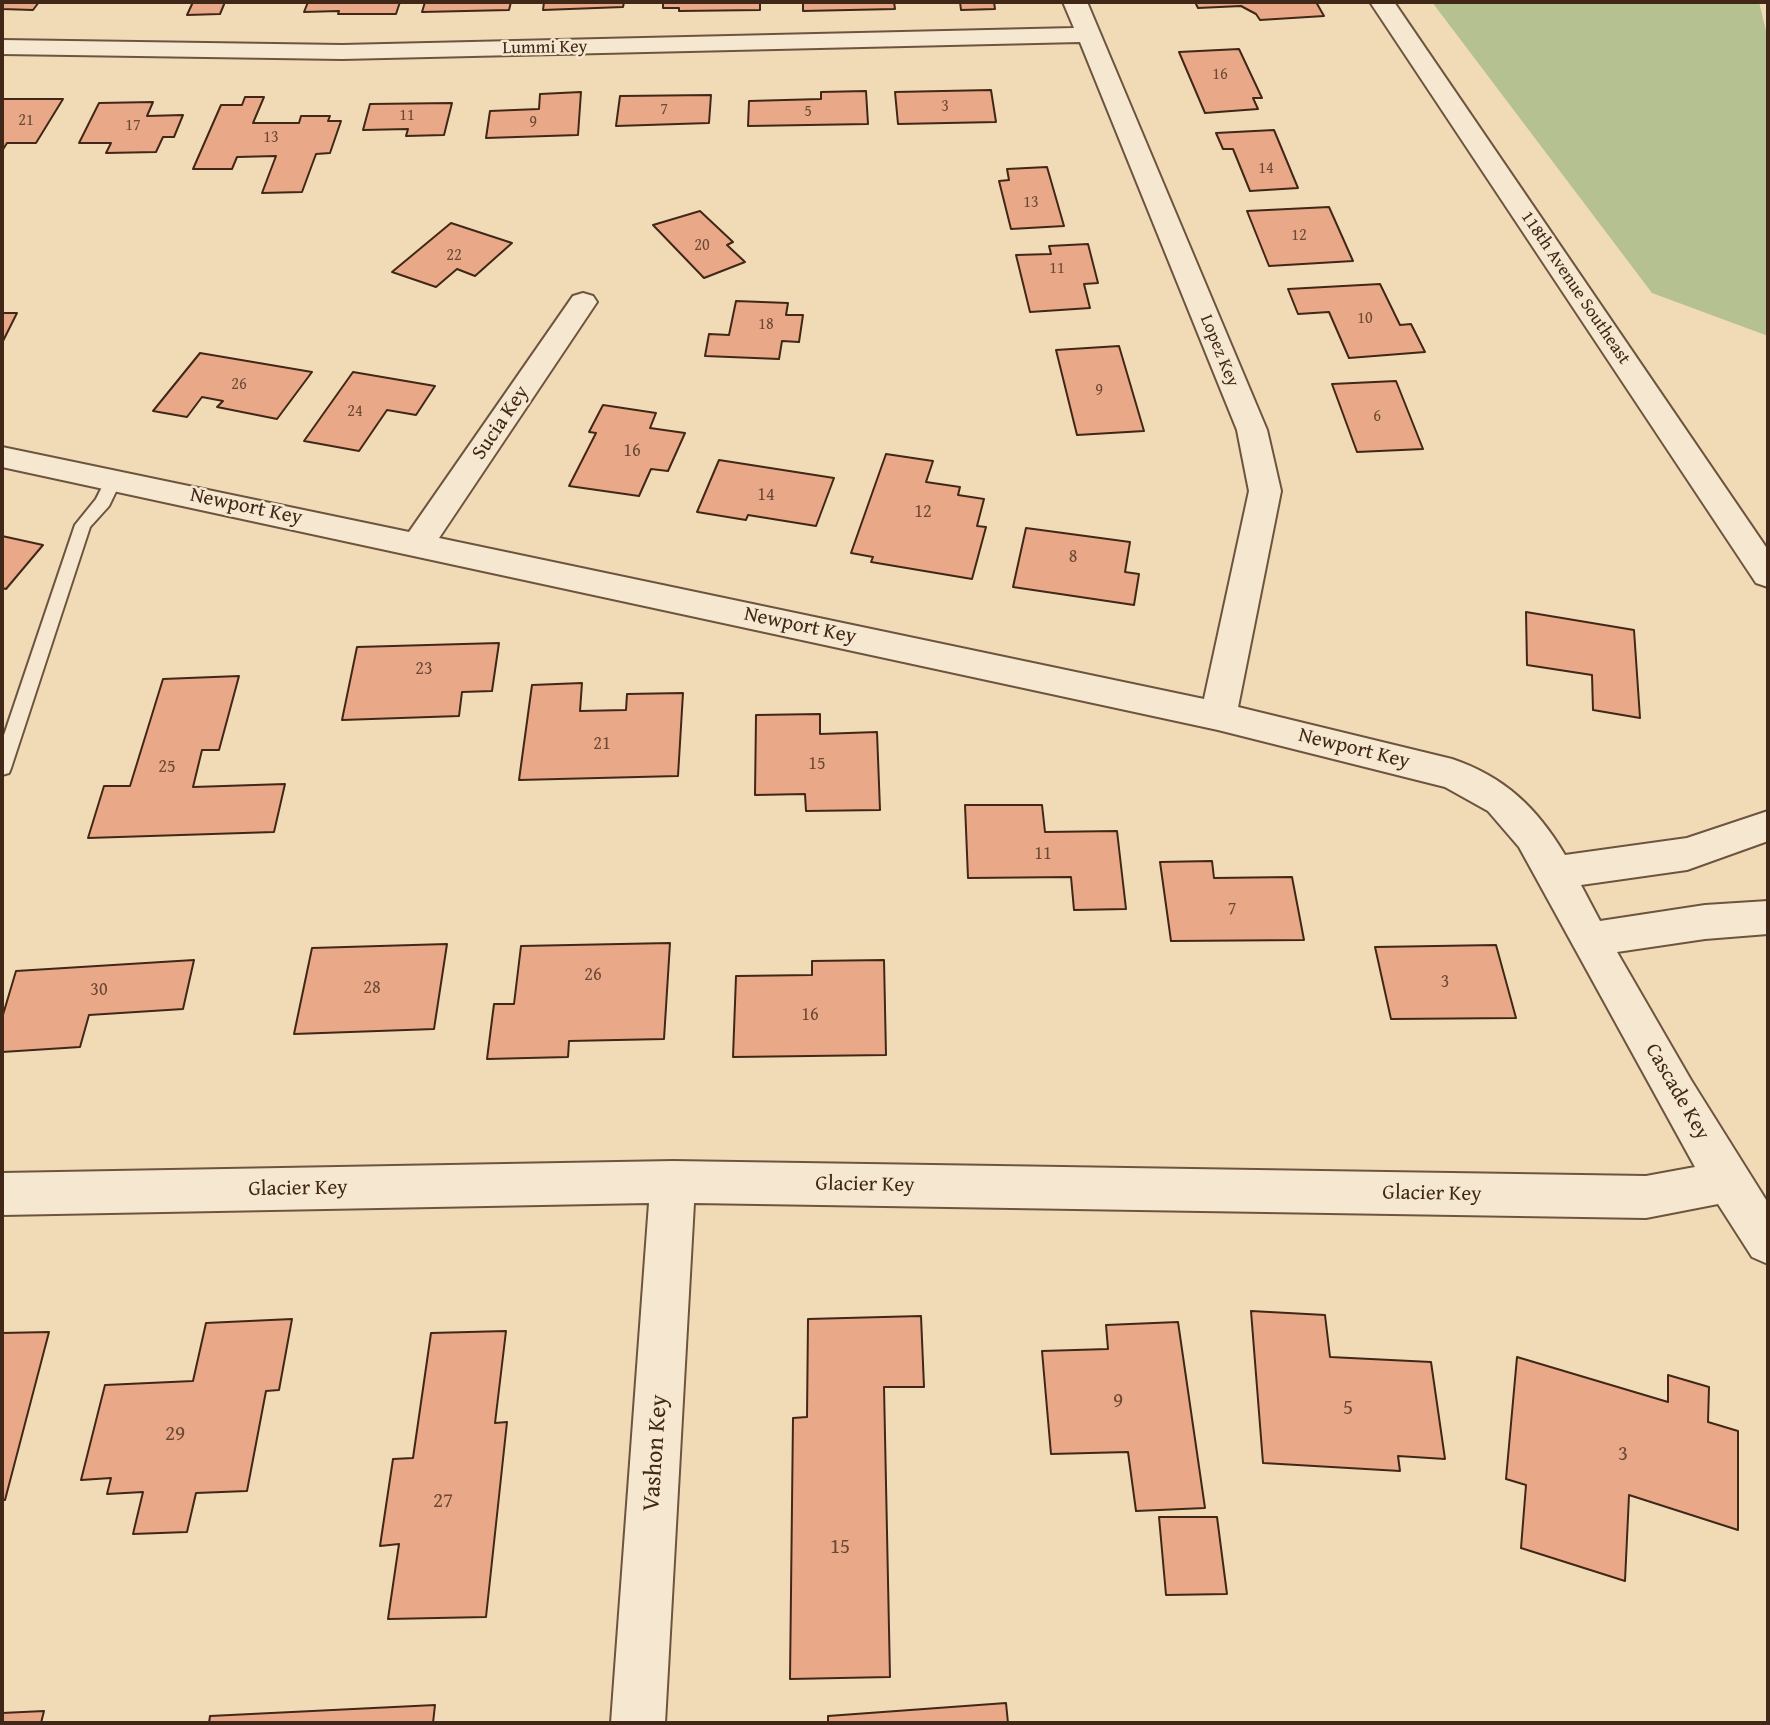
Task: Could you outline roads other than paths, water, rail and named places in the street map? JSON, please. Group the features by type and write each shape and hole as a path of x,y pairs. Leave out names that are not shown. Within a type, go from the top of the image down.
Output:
{"street":[{"name":"Lopez Key","path":"1075,2 1252,430 1260,460 1265,491 1218,716"},
{"name":"118th Avenue Southeast","path":"1382,2 1768,575"},
{"name":"Lummi Key","path":"2,47 342,52 1088,35"},
{"name":"Sucia Key","path":"418,544 583,302"},
{"name":"Newport Key","path":"2,457 1218,716 1452,774 1478,785 1507,806 1558,872"},
{"path":"1558,872 1687,854 1768,826"},
{"name":"Cascade Key","path":"1558,872 1589,939 1728,1181 1768,1242"},
{"path":"1589,939 1705,922 1768,917"},
{"name":"Glacier Key","path":"2,1194 673,1182 1646,1197 1728,1181"},
{"name":"Vashon Key","path":"638,1723 673,1182"}],"lane":[{"path":"2,768 83,526 103,502 114,479"}]}
